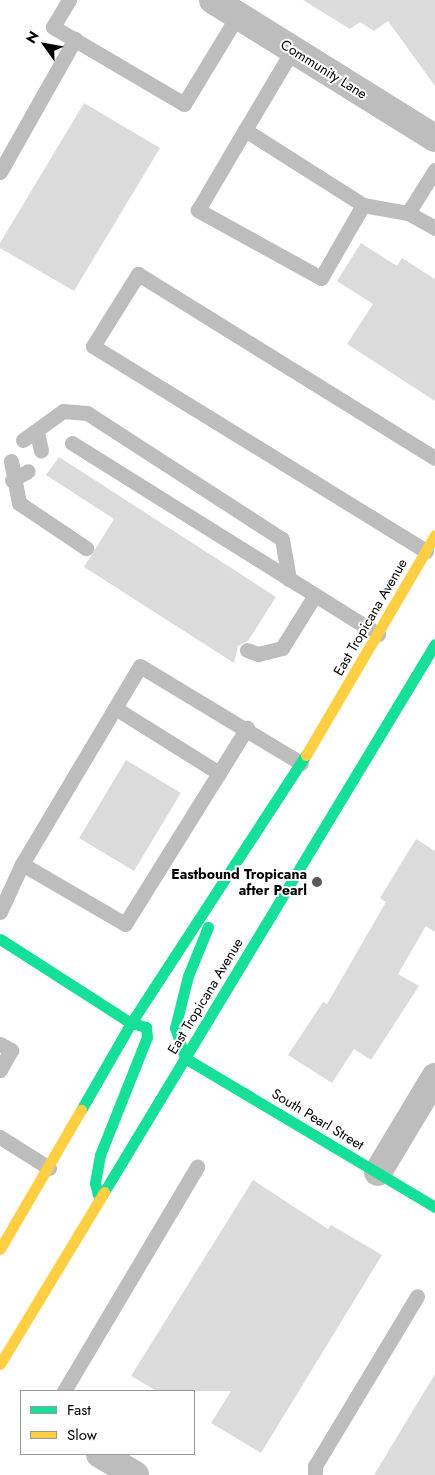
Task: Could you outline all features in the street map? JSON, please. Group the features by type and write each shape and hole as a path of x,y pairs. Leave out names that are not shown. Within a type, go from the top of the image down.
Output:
{"main road":[{"name":"East Tropicana Avenue","path":"0,1249 49,1168 131,1023 301,763 435,535"},
{"name":"East Tropicana Avenue","path":"0,1364 435,644"},
{"path":"185,1058 175,1028 180,1004 232,869"},
{"path":"0,939 131,1023 146,1027 147,1036 100,1155 95,1183 99,1198"},
{"name":"South Pearl Street","path":"185,1058 435,1207"}],"street":[{"name":"Community Lane","path":"213,0 435,138"},
{"path":"378,1172 435,1077"},
{"path":"102,1455 135,1475"}],"lane":[{"path":"68,0 52,27 184,104 238,15"},
{"path":"0,172 75,39"},
{"path":"293,49 198,210 321,278 364,205"},
{"path":"245,130 364,205 408,213 435,228"},
{"path":"408,213 435,170"},
{"path":"426,551 93,346 138,274 435,458"},
{"path":"23,440 37,433 63,411 86,413 282,539 289,579"},
{"path":"37,433 41,451"},
{"path":"72,443 378,634"},
{"path":"11,461 12,480 19,503 86,548"},
{"path":"12,480 28,471"},
{"path":"247,650 258,654 282,648 315,595"},
{"path":"0,912 22,864 140,666 246,728 301,763"},
{"path":"115,708 219,773"},
{"path":"22,864 125,924 246,728"},
{"path":"0,1044 11,1050 0,1070"},
{"path":"0,1137 49,1168"},
{"path":"65,1390 197,1167"},
{"path":"314,1475 315,1466 416,1296"}],"building":[{"path":"303,0 435,0 435,86 388,21 374,31 360,22 350,29"},
{"path":"84,103 160,148 74,291 0,248 0,243"},
{"path":"361,243 397,266 402,258 435,279 435,401 347,344 373,304 337,281"},
{"path":"59,457 276,597 248,641 238,646 234,663 84,567 114,519 46,475"},
{"path":"126,760 181,793 134,871 79,838"},
{"path":"416,839 435,851 435,932 426,926 398,974 419,986 371,1060 354,1049 332,1083 288,1055 323,1002 327,1004 386,902 380,898"},
{"path":"253,1180 328,1229 331,1225 382,1255 261,1453 211,1423 231,1391 155,1390 131,1376"},
{"path":"435,1374 435,1475 374,1475"}],"traffic: fast":[{"path":"104,1192 435,644"},
{"path":"81,1110 131,1023 306,755"},
{"path":"185,1058 175,1028 188,976 208,927"},
{"path":"0,939 131,1023"},
{"path":"98,1195 95,1183 100,1155 147,1037 146,1027 131,1023"},
{"path":"185,1058 435,1207"}],"traffic: slow":[{"path":"306,755 435,535"},
{"path":"0,1249 81,1110"},
{"path":"0,1364 104,1192"}],"place":[{"name":"Eastbound Tropicana after Pearl","path":"317,882"}]}
